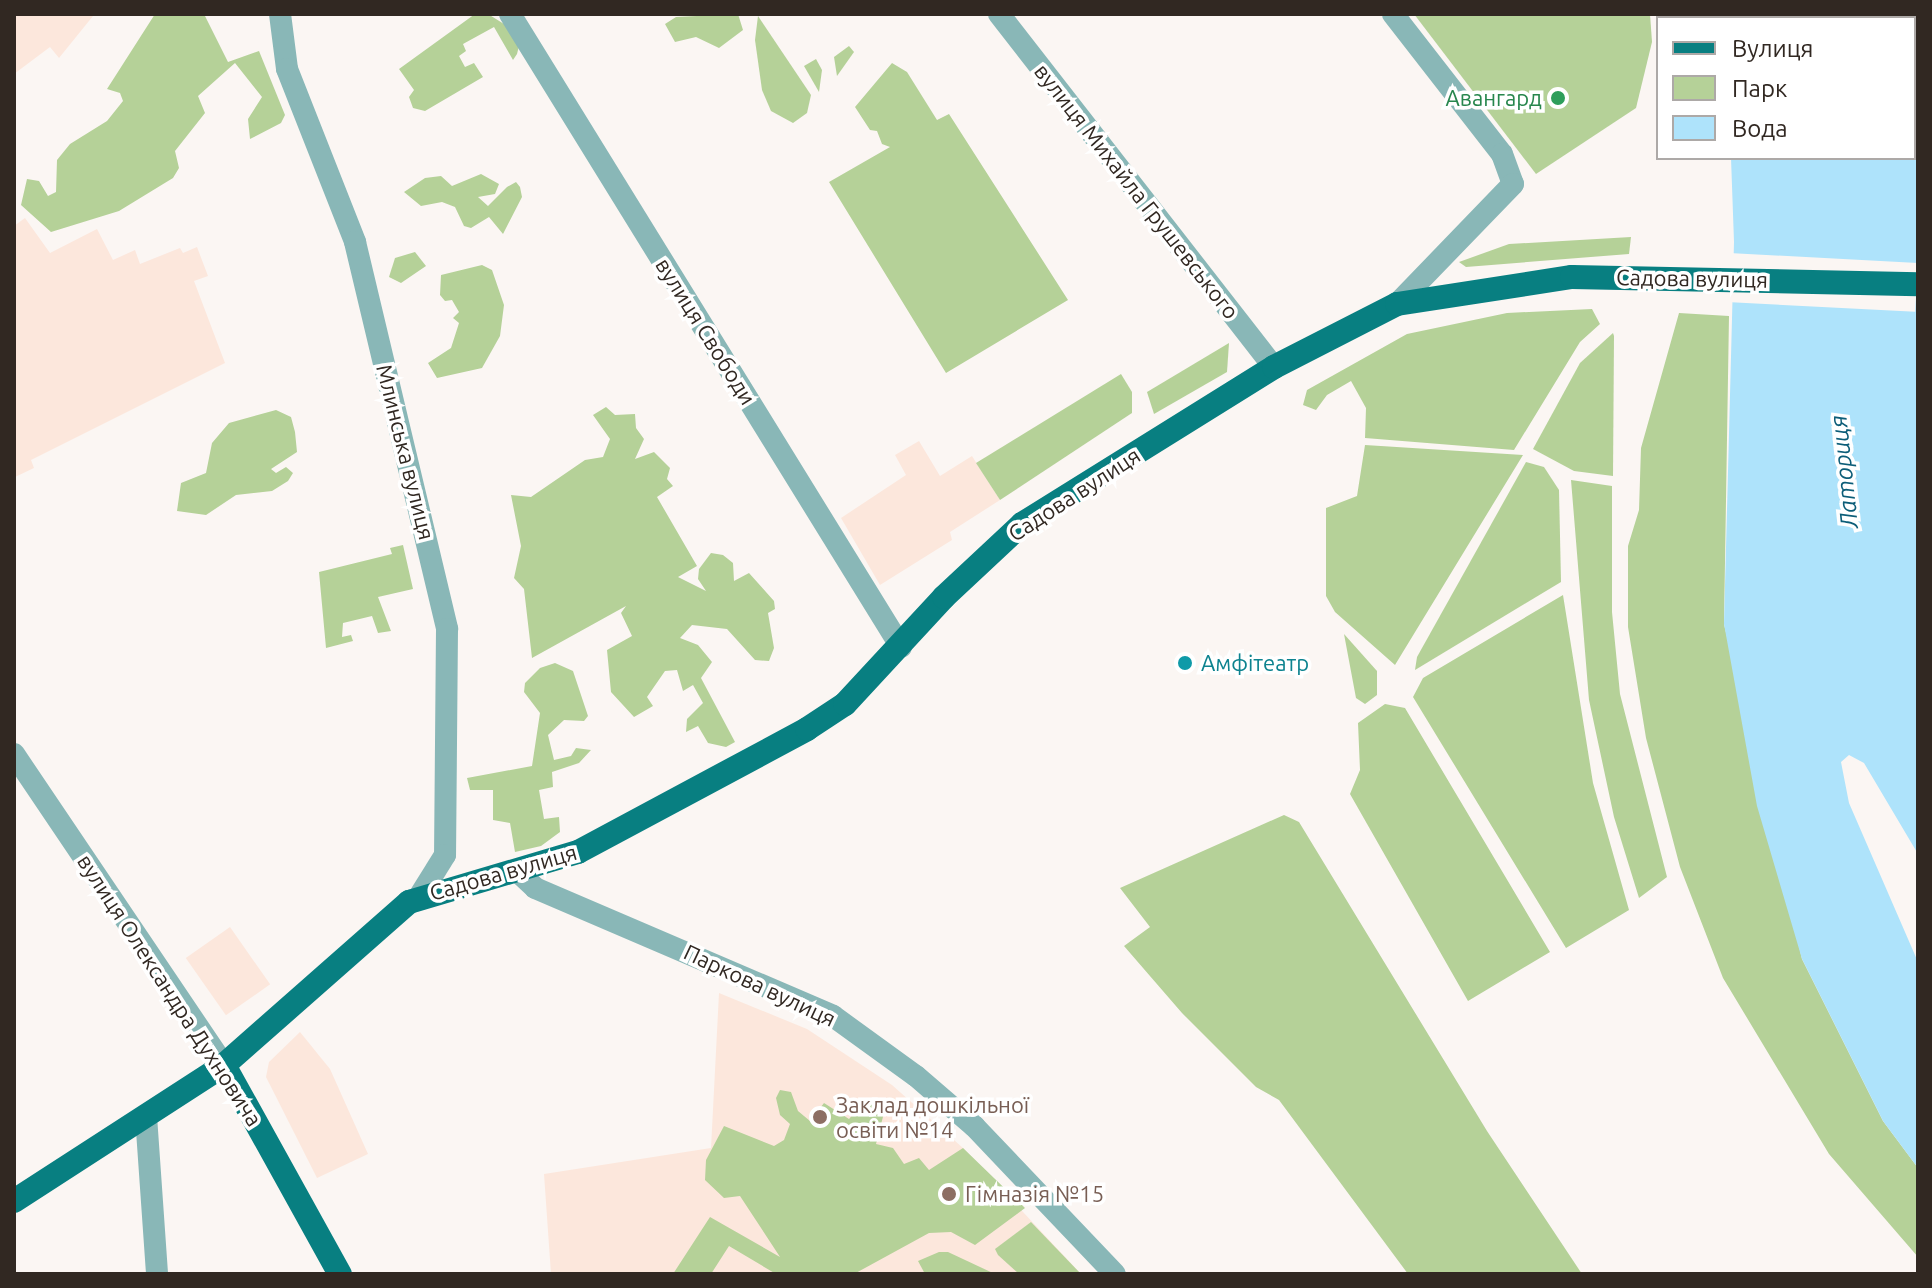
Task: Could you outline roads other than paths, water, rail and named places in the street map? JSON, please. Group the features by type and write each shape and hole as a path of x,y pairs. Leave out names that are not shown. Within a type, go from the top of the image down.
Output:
{"main road":[{"name":"Садова вулиця","path":"14,1201 224,1065 385,917 419,897 578,852 807,729 845,704 944,597 1022,524 1274,367 1397,304 1572,277 1650,276 1918,284"},
{"name":"вулиця Олександра Духновича","path":"224,1065 340,1274"}],"street":[{"name":"Млинська вулиця","path":"280,14 287,69 355,242 447,629 445,855 419,897"},
{"name":"вулиця Свободи","path":"510,14 901,647"},
{"name":"вулиця Михайла Грушевського","path":"999,14 1274,367"},
{"path":"1393,14 1502,154 1513,184 1397,304"},
{"name":"вулиця Олександра Духновича","path":"14,754 224,1065"},
{"name":"Паркова вулиця","path":"517,871 535,888 833,1016 916,1076 974,1126 1115,1274"},
{"path":"146,1116 157,1274"}],"water":[{"name":"Латориця","path":"1726,14 1918,14 1918,854 1864,763 1849,755 1841,762 1849,803 1918,962 1918,1168 1883,1121 1802,959 1757,806 1724,624 1734,242 1731,160 1916,160 1916,16"}],"place":[{"name":"Авангард","path":"1558,98"},
{"name":"Амфітеатр","path":"1185,663"},
{"name":"Заклад дошкільної освіти №14","path":"820,1117"},
{"name":"Гімназія №15","path":"949,1194"}]}
